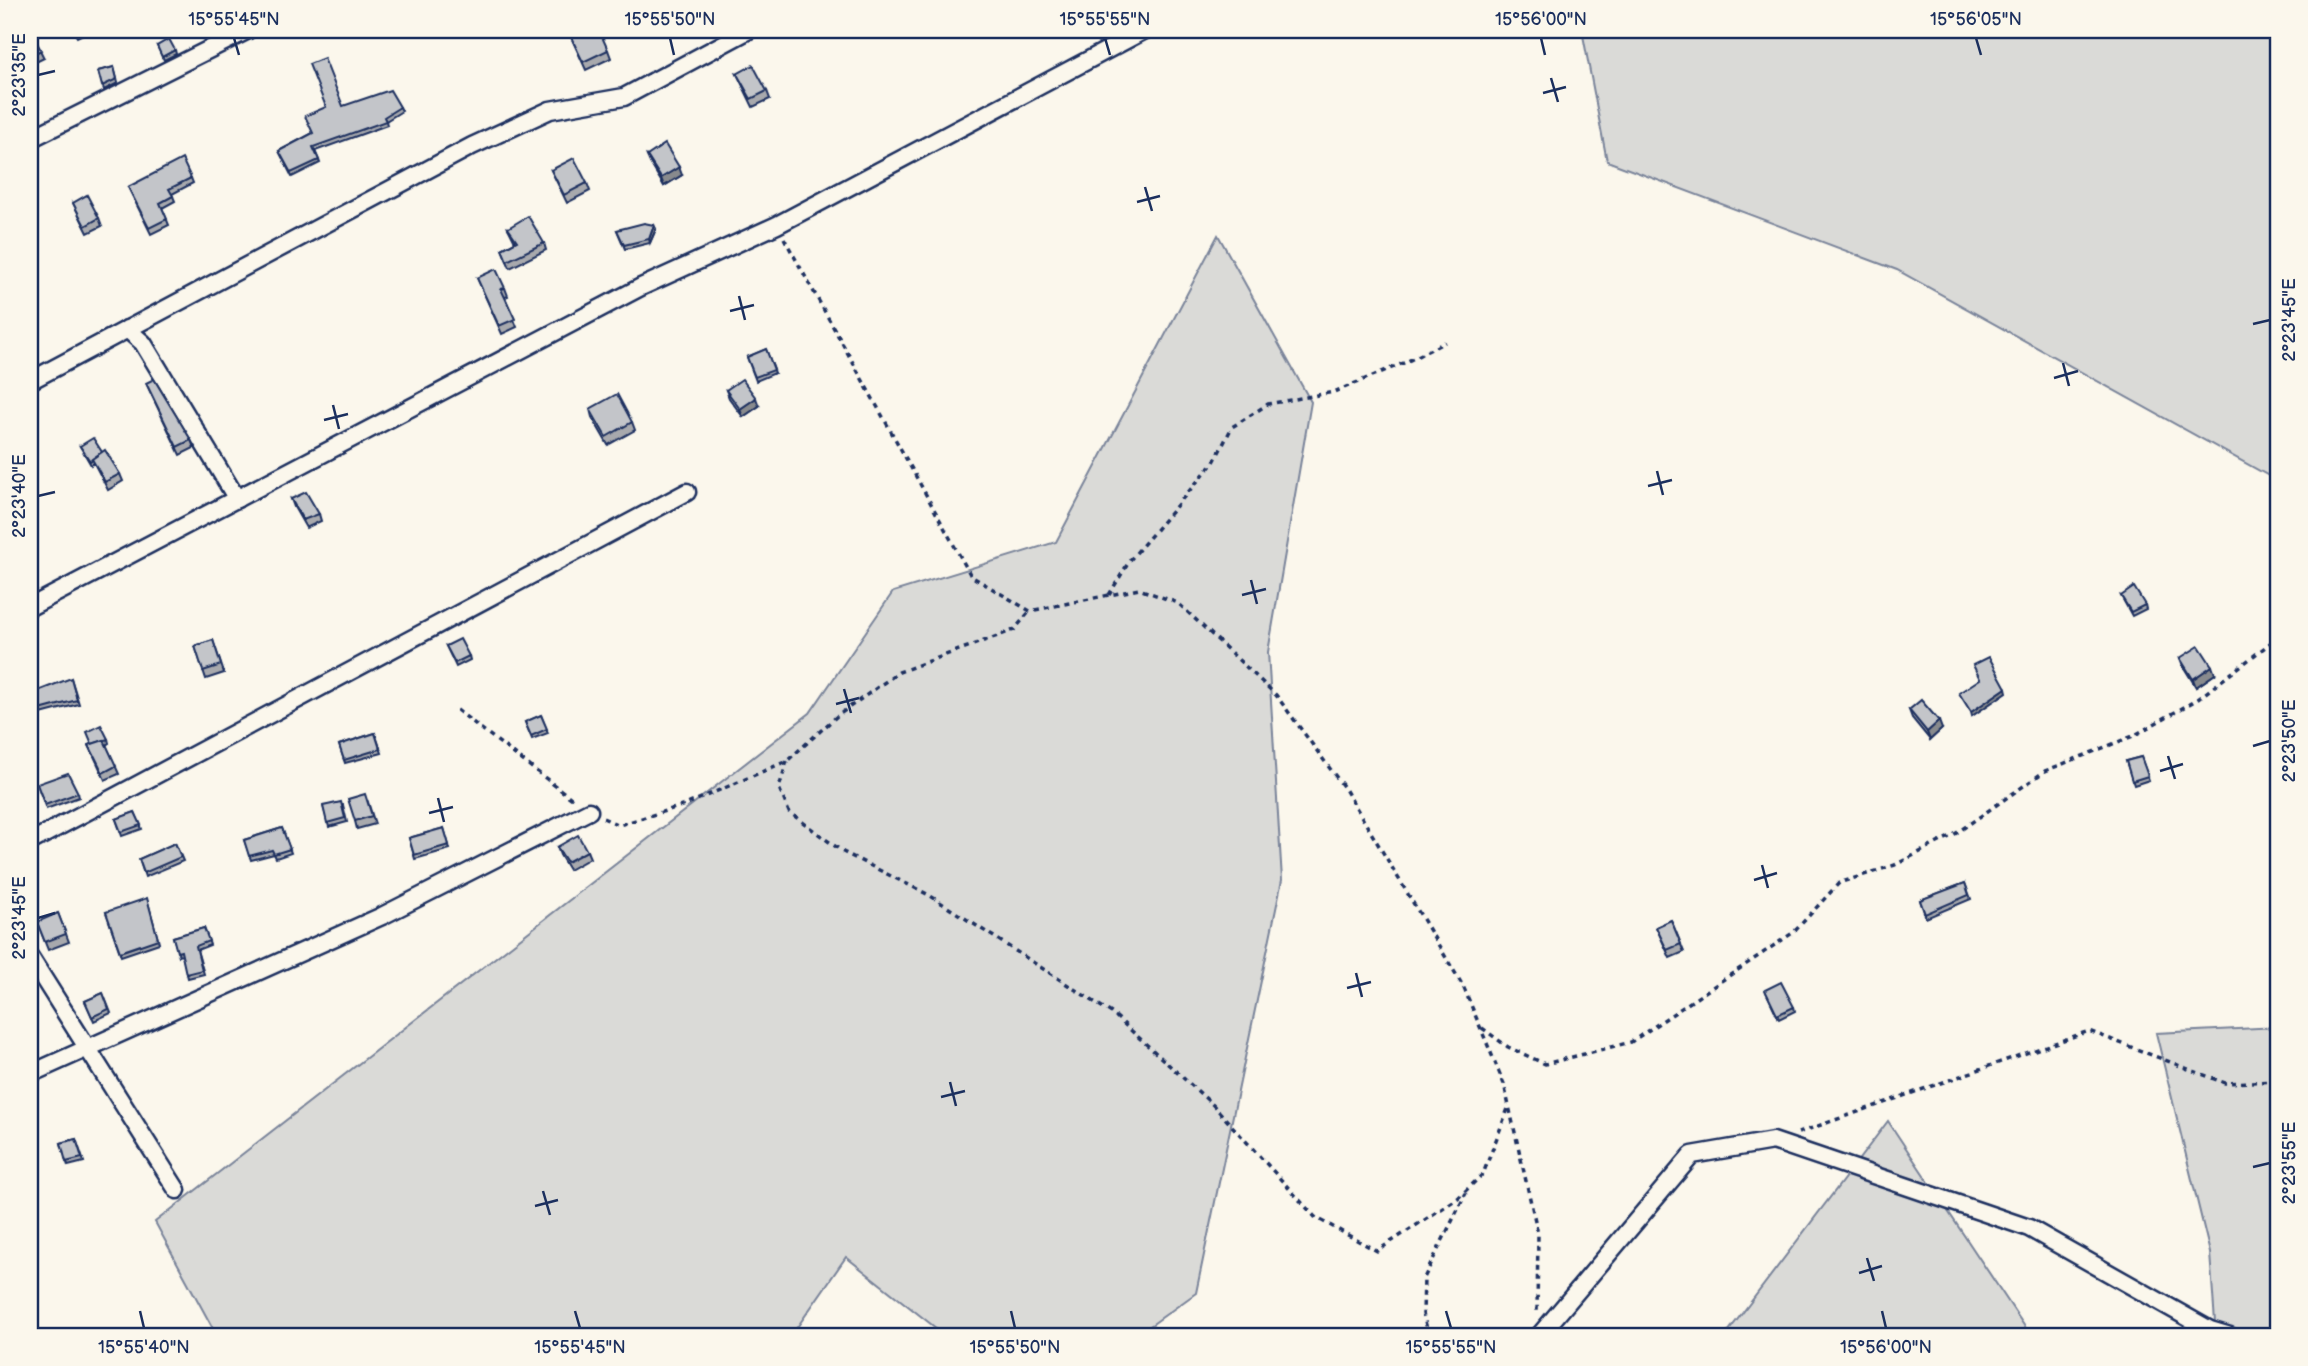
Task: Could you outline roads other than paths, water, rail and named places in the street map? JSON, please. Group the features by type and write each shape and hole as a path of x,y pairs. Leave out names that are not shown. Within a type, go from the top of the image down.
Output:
{"street":[{"path":"30,139 248,30"},
{"path":"30,381 472,146 550,110 624,97 749,30"},
{"path":"30,607 641,287 777,225 1145,30"},
{"path":"127,329 143,343 237,499"},
{"path":"30,842 687,492"},
{"path":"30,1074 382,916 589,811"},
{"path":"30,957 177,1190"},
{"path":"1538,1330 1692,1155 1773,1141 2029,1228 2210,1330 2230,1336"}],"waterway":[{"path":"2272,30 2278,52"}]}
